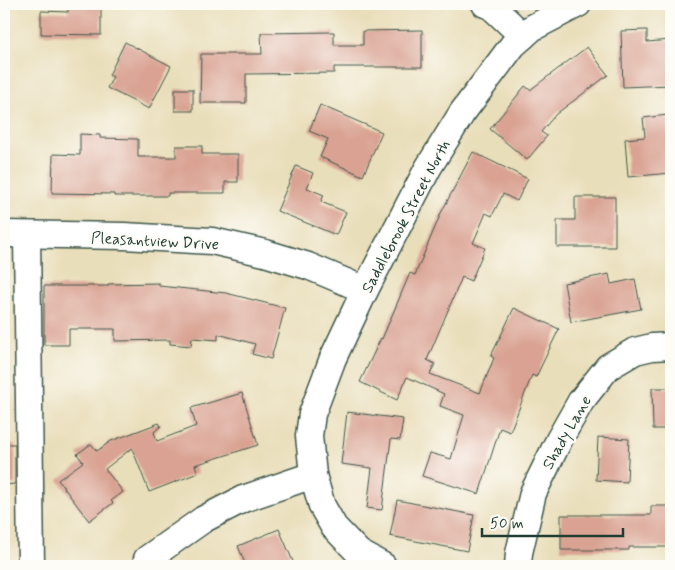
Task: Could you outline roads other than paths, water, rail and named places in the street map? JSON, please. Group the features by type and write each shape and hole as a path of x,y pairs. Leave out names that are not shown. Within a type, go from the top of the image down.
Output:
{"street":[{"path":"485,4 491,6 523,36"},
{"name":"Saddlebrook Street North","path":"383,566 359,553 334,527 322,506 314,475 309,436 312,414 333,358 365,290 428,168 462,113 513,45 532,28 578,4"},
{"path":"16,235 31,566"},
{"name":"Pleasantview Drive","path":"16,235 124,236 212,241 265,252 308,266 365,290"},
{"name":"Shady Lane","path":"518,566 519,553 533,493 581,401 608,367 635,352 652,347 671,346"},
{"path":"148,559 204,519 243,499 314,475"}]}
